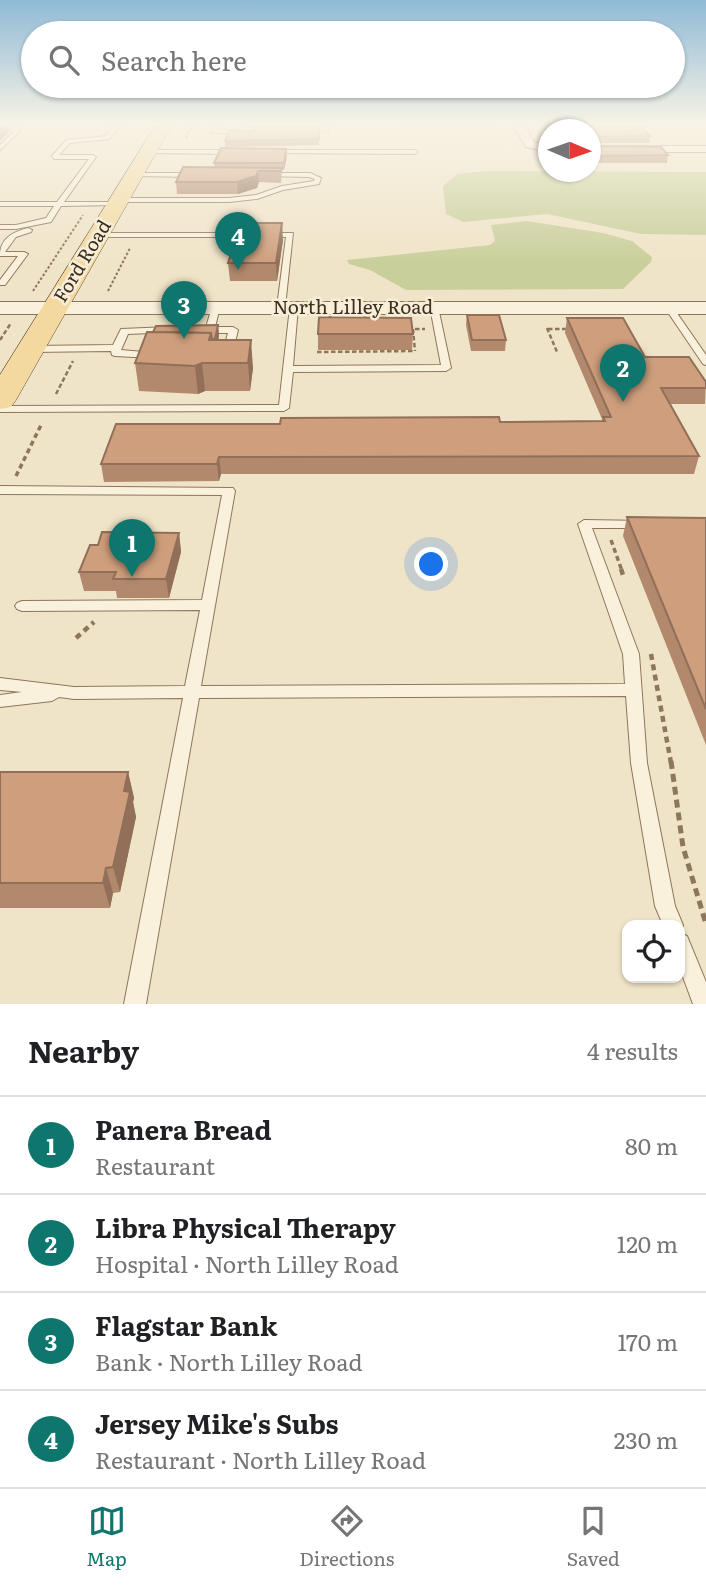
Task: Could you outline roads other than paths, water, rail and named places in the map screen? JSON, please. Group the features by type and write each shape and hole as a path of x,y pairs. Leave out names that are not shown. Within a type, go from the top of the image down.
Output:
{"main road":[{"name":"Ford Road","path":"0,400 16,364 55,307 137,170"}],"street":[{"name":"North Lilley Road","path":"6,314 55,307 706,308"}],"lane":[{"path":"0,253 13,235 48,220 84,170"},
{"path":"134,175 206,175"},
{"path":"0,204 229,200 257,197 282,188 317,183 318,178 310,175 258,175"},
{"path":"0,227 36,224"},
{"path":"0,410 284,408 288,369 288,307 284,282 290,235 98,235"},
{"path":"0,253 24,254 2,283"},
{"path":"210,330 216,307"},
{"path":"288,369 446,368 434,307"},
{"path":"669,308 706,362"},
{"path":"165,355 115,353 124,331 233,330 228,355 215,355"},
{"path":"16,364 117,348"},
{"path":"0,490 229,491 135,1004"},
{"path":"665,524 584,524 631,654 639,763 665,906 671,920"},
{"path":"22,606 208,605"},
{"path":"0,684 74,693 634,690"},
{"path":"0,701 74,693"},
{"path":"685,956 704,1004"}],"place":[{"name":"Jersey Mike's Subs","path":"238,270"},
{"name":"Flagstar Bank","path":"184,339"},
{"name":"Libra Physical Therapy","path":"623,402"},
{"name":"Panera Bread","path":"132,577"}]}
